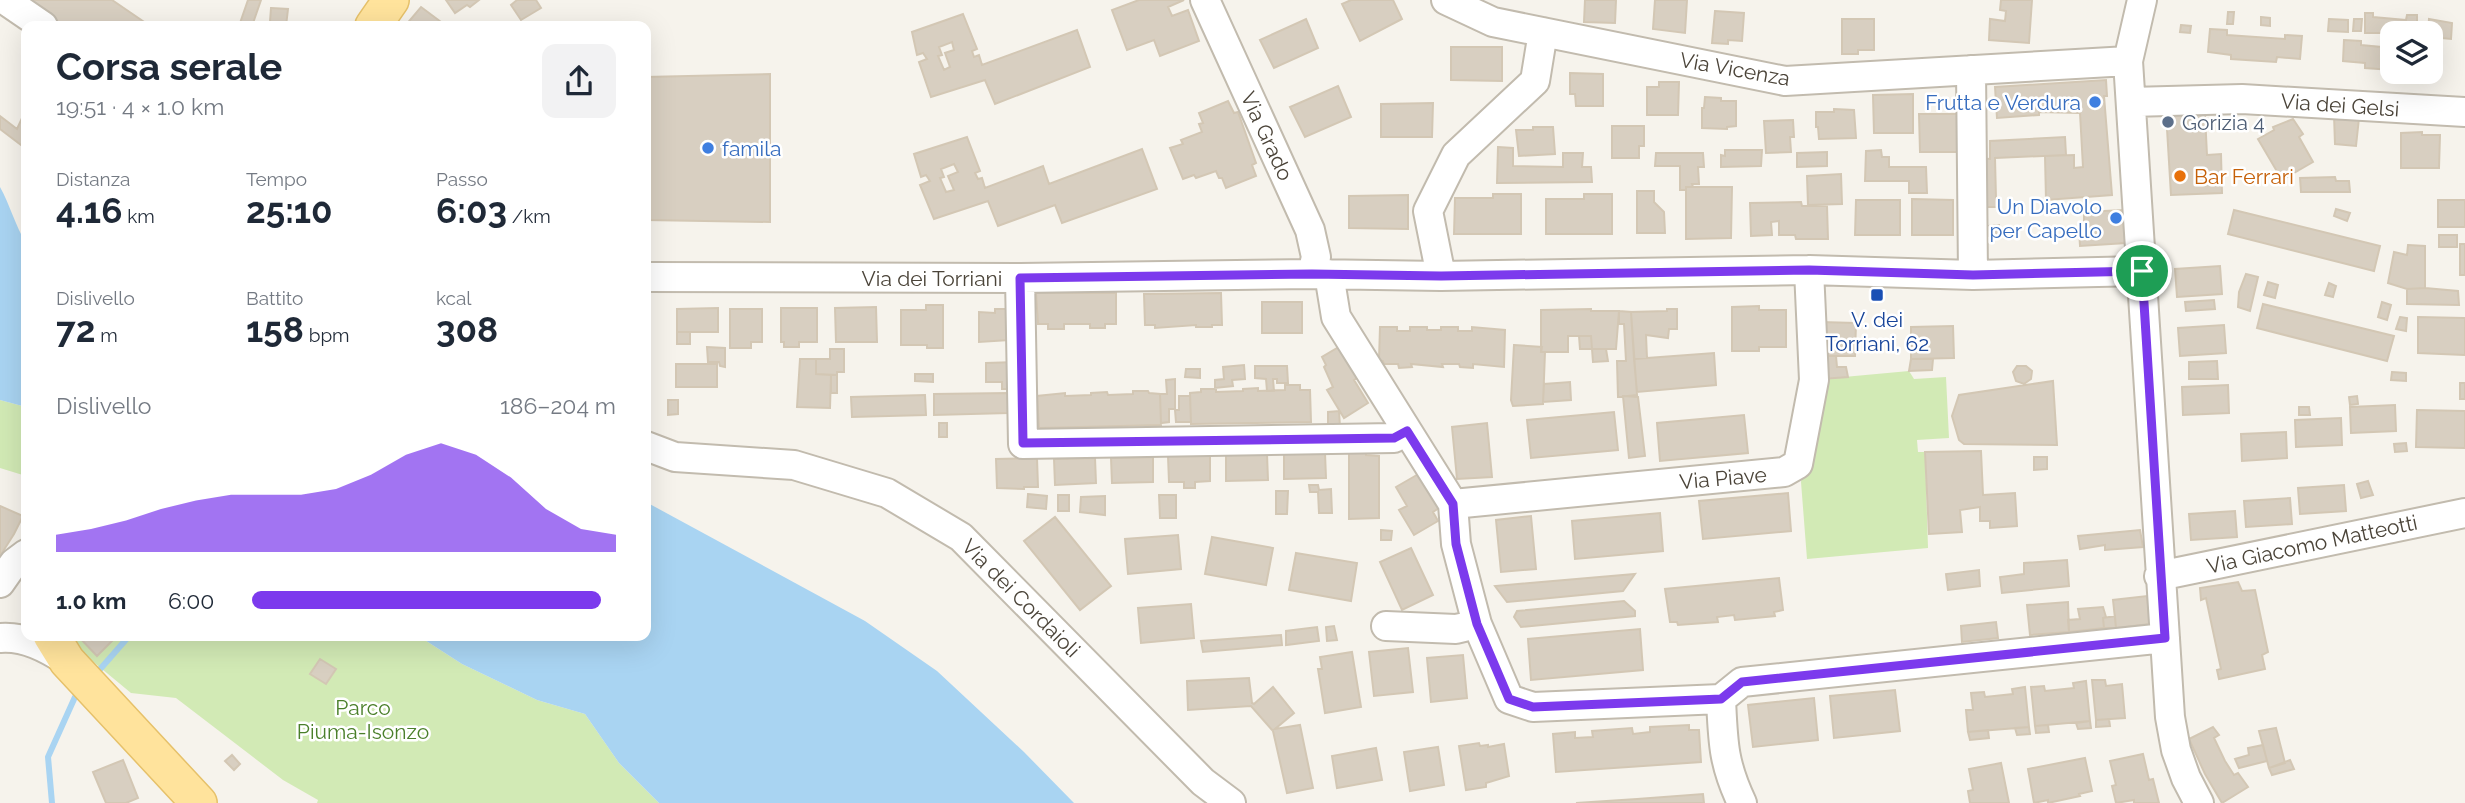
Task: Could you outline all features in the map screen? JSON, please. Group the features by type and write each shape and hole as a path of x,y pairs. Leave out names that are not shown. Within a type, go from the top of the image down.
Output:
{"main road":[{"path":"376,21 391,0"},
{"path":"64,655 195,802"}],"street":[{"path":"5,0 36,21"},
{"name":"Via Grado","path":"1205,0 1310,230 1321,274"},
{"name":"Via Vicenza","path":"1446,0 1493,22 1785,81 2128,61"},
{"path":"2142,0 2128,61 2170,717 2176,750 2199,803"},
{"path":"1441,276 1428,211 1456,155 1535,81 1543,32"},
{"path":"1971,70 1973,275"},
{"name":"Via dei Gelsi","path":"2131,102 2242,99 2465,112"},
{"name":"Via dei Torriani","path":"651,277 1020,278 1321,274 1441,276 1809,270 1973,275 2142,271"},
{"name":"Via Piave","path":"1453,504 1784,472 1798,464 1814,380 1809,270"},
{"path":"1321,274 1336,317 1453,504 1456,544 1477,624 1509,699 1533,707 1721,699 1742,682 2165,638"},
{"path":"1020,278 1023,443 1394,438 1407,431"},
{"name":"Via dei Cordaioli","path":"651,448 675,457 794,465 887,493 961,537 1203,782 1231,803"},
{"name":"Via Giacomo Matteotti","path":"2160,576 2465,513"},
{"path":"0,583 21,558"},
{"path":"1386,626 1456,629 1477,624"},
{"path":"0,638 21,640"},
{"path":"26,641 64,655"},
{"path":"1721,699 1724,758 1742,803"}],"green space":[{"path":"1909,371 1914,379 1946,377 1949,438 1917,440 1918,452 1925,452 1928,548 1807,559 1801,482 1822,379"},
{"path":"0,400 21,406 21,474 0,468"},
{"name":"Parco Piuma-Isonzo","path":"72,641 426,641 462,664 537,700 585,714 619,763 659,803 317,803 318,800 283,780 176,698 131,693"}],"water":[{"path":"0,187 21,233 21,406 0,400"},
{"path":"651,505 865,621 937,671 1074,803 659,803 619,763 585,714 537,700 462,664 426,641 651,641"}],"building":[{"path":"25,0 112,0 143,21 56,21"},
{"path":"248,0 261,0 254,21 241,21"},
{"path":"446,0 479,0 455,13"},
{"path":"517,0 536,0 541,8 521,20 511,5"},
{"path":"1139,0 1184,0 1168,7 1172,16 1188,10 1199,41 1160,56 1154,40 1127,50 1112,10"},
{"path":"1351,0 1393,0 1402,19 1360,41 1342,4"},
{"path":"1585,0 1616,0 1615,23 1584,22"},
{"path":"1655,0 1687,0 1685,33 1653,29"},
{"path":"2001,0 2032,0 2029,43 1989,40 1990,19 2005,21 2006,11 2000,10"},
{"path":"421,7 440,21 409,21"},
{"path":"271,8 288,9 287,21 270,21"},
{"path":"1715,11 1744,13 1742,41 1712,43"},
{"path":"2228,12 2234,12 2233,24 2227,24"},
{"path":"2365,13 2373,13 2373,17 2406,20 2407,15 2417,15 2417,21 2380,21 2380,33 2365,33"},
{"path":"963,14 977,49 972,51 974,57 979,55 982,65 1077,30 1090,67 995,104 985,80 931,97 919,62 927,59 923,53 917,55 912,32","holes":["952,42 954,50 945,53 950,67 944,70 938,56 942,55 939,47"]},
{"path":"2261,17 2270,18 2270,26 2261,25"},
{"path":"1306,19 1318,48 1274,68 1260,40"},
{"path":"1842,19 1874,19 1874,50 1842,54"},
{"path":"2329,19 2348,20 2348,32 2328,31"},
{"path":"2354,19 2362,19 2361,31 2353,31"},
{"path":"2443,21 2452,23 2451,39 2443,38"},
{"path":"2181,25 2191,26 2190,33 2180,32"},
{"path":"2210,29 2227,30 2227,35 2285,39 2285,35 2302,36 2300,59 2277,57 2276,62 2231,59 2231,55 2208,52"},
{"path":"2344,40 2361,41 2361,45 2380,47 2380,69 2365,68 2365,63 2343,61"},
{"path":"1451,47 1502,47 1502,81 1451,80"},
{"path":"1570,73 1603,74 1603,106 1576,106 1575,94 1570,94"},
{"name":"famila","path":"770,74 770,222 651,220 651,77"},
{"path":"2106,80 2107,96 2104,96 2112,195 2046,200 2045,156 2074,155 2074,168 2083,167 2080,113 2039,112 2039,115 1997,118 1995,87"},
{"path":"1659,82 1679,82 1678,115 1647,115 1647,87 1659,87"},
{"path":"1338,86 1351,117 1305,137 1290,107"},
{"path":"1913,94 1913,133 1874,133 1873,95"},
{"path":"1705,97 1736,101 1736,126 1727,129 1702,128"},
{"path":"1228,101 1234,113 1238,112 1256,163 1252,165 1256,176 1226,188 1216,171 1183,179 1170,148 1183,144 1181,140 1202,132 1199,124 1203,123 1199,113"},
{"path":"1433,103 1432,137 1381,137 1381,104"},
{"path":"1834,109 1854,110 1856,138 1819,139 1816,112 1834,112"},
{"path":"2166,112 2205,115 2207,155 2221,154 2222,193 2171,195"},
{"path":"1919,114 1959,114 1959,152 1920,152"},
{"path":"2334,115 2359,118 2356,146 2335,144"},
{"path":"0,116 17,129 21,120 21,145 0,129"},
{"path":"2293,119 2303,134 2299,137 2313,162 2282,180 2258,139 2274,130 2273,127"},
{"path":"1793,120 1791,152 1766,153 1764,121"},
{"path":"1612,126 1644,126 1644,146 1639,146 1639,158 1612,158"},
{"path":"1533,127 1553,127 1555,154 1519,156 1516,130 1533,130"},
{"path":"2422,132 2422,135 2440,135 2439,168 2401,168 2401,133"},
{"path":"967,137 980,171 975,173 978,179 982,178 985,188 1043,166 1049,184 1142,149 1157,189 1062,223 1055,205 998,226 988,201 934,219 920,185 930,181 926,175 921,177 914,154","holes":["954,164 958,172 948,176 954,190 946,192 940,178 944,177 941,169"]},
{"path":"2065,137 2066,155 1995,158 1996,199 2001,199 2001,207 1987,207 1980,158 1990,159 1990,141"},
{"path":"1498,147 1513,148 1513,166 1563,167 1563,153 1583,153 1582,167 1591,167 1592,182 1497,183"},
{"path":"1725,150 1762,150 1761,166 1721,167 1721,155 1725,156"},
{"path":"1881,150 1882,157 1889,157 1889,167 1926,167 1927,193 1909,193 1909,181 1865,181 1866,151"},
{"path":"1827,152 1827,166 1797,167 1797,153"},
{"path":"1656,153 1703,153 1704,167 1698,167 1699,184 1692,184 1693,187 1680,190 1680,166 1655,166"},
{"path":"1841,174 1842,204 1808,205 1807,176"},
{"path":"2335,177 2336,181 2349,181 2350,192 2301,192 2300,178"},
{"path":"1686,187 1732,187 1731,238 1686,239"},
{"path":"1637,191 1654,191 1654,202 1664,212 1665,233 1637,233"},
{"path":"1493,194 1521,194 1521,234 1454,234 1455,198 1493,198"},
{"path":"1584,194 1612,194 1612,234 1546,234 1546,199 1584,199"},
{"path":"1408,195 1408,229 1349,228 1349,196"},
{"path":"1912,199 1953,200 1953,235 1912,235"},
{"path":"1856,200 1900,200 1900,235 1855,235"},
{"path":"2438,200 2465,200 2465,227 2438,227"},
{"path":"1801,202 1802,206 1827,206 1828,239 1796,239 1795,235 1779,235 1779,221 1771,222 1772,235 1751,236 1750,203"},
{"path":"2336,209 2350,213 2347,221 2334,216"},
{"path":"2124,210 2126,243 2080,246 2079,229 2084,228 2084,212"},
{"path":"2234,210 2380,246 2374,271 2228,234"},
{"path":"1999,225 1999,235 1989,236 1989,226"},
{"path":"2439,235 2457,235 2457,247 2439,247"},
{"path":"2460,244 2465,244 2465,275 2460,275"},
{"path":"2408,245 2425,246 2425,288 2407,289 2388,283 2394,252 2407,255"},
{"path":"2220,266 2222,294 2177,297 2175,269"},
{"path":"2246,274 2258,277 2250,311 2238,307 2239,292"},
{"path":"2268,282 2278,285 2275,298 2264,295"},
{"path":"2329,283 2336,286 2333,297 2325,295"},
{"path":"2407,289 2458,291 2459,305 2407,304"},
{"path":"1036,293 1116,293 1116,324 1105,324 1105,328 1090,328 1090,324 1064,324 1064,329 1048,329 1048,324 1038,324"},
{"path":"1221,293 1222,325 1155,328 1155,325 1145,325 1144,294"},
{"path":"2214,300 2215,309 2186,311 2185,302"},
{"path":"1262,302 1302,302 1302,333 1262,333"},
{"path":"2382,302 2391,305 2387,320 2378,317"},
{"path":"2263,304 2394,336 2387,361 2257,328"},
{"path":"926,305 943,305 943,348 901,345 901,310 926,310"},
{"path":"1759,306 1759,310 1786,310 1786,347 1732,351 1732,307"},
{"path":"876,307 877,342 836,342 835,308"},
{"path":"718,308 718,332 677,332 677,309"},
{"path":"781,308 817,308 817,342 799,342 799,347 784,347 784,342 781,342"},
{"path":"730,309 762,309 762,342 751,342 751,348 730,348"},
{"path":"995,309 1010,309 1009,340 979,342 979,312 995,313"},
{"path":"1677,309 1677,329 1669,329 1668,338 1646,335 1647,358 1634,359 1631,312"},
{"path":"1541,310 1619,311 1616,349 1592,349 1591,336 1568,336 1568,352 1541,352"},
{"path":"1619,311 1631,312 1637,395 1618,397 1617,361 1626,361 1624,324 1619,324"},
{"path":"2400,317 2407,318 2406,331 2396,329"},
{"path":"2418,317 2465,318 2465,355 2418,353"},
{"path":"1820,322 1856,323 1855,356 1821,356"},
{"path":"2224,325 2226,353 2180,356 2178,328"},
{"path":"1953,326 1954,358 1911,359 1911,327"},
{"path":"1380,327 1397,327 1397,331 1410,331 1410,327 1441,330 1441,327 1458,327 1458,331 1472,331 1472,327 1505,330 1504,367 1411,364 1412,367 1399,368 1398,364 1384,364 1379,360"},
{"path":"677,332 690,332 690,344 677,344"},
{"path":"1579,336 1591,336 1592,349 1580,349"},
{"path":"1342,345 1362,375 1354,380 1368,403 1344,418 1327,390 1333,387 1322,357"},
{"path":"1514,345 1542,347 1541,352 1545,352 1543,404 1513,406"},
{"path":"707,347 725,348 725,367 720,366 719,362 708,362"},
{"path":"830,349 844,349 844,372 837,372 837,375 816,374 816,359 830,359"},
{"path":"1592,349 1606,349 1608,361 1593,362"},
{"path":"1714,353 1716,385 1637,392 1634,359"},
{"path":"1821,356 1836,356 1837,367 1846,367 1848,377 1822,379"},
{"path":"800,359 816,359 816,374 831,375 830,408 797,407"},
{"path":"1911,359 1933,359 1932,370 1909,371"},
{"path":"2217,361 2218,379 2189,379 2189,362"},
{"path":"1017,362 1012,389 1002,389 1002,382 986,382 986,363"},
{"path":"676,364 717,364 717,387 676,387"},
{"path":"1244,365 1245,379 1232,380 1233,386 1215,388 1215,380 1224,379 1223,367"},
{"path":"1255,366 1287,366 1288,383 1277,383 1277,379 1273,379 1274,391 1267,391 1266,379 1255,378"},
{"path":"2017,366 2026,366 2032,371 2031,379 2024,384 2016,381 2013,372"},
{"path":"1186,369 1200,369 1200,378 1185,377"},
{"path":"2392,372 2406,373 2406,381 2391,380"},
{"path":"915,374 933,374 933,382 915,381"},
{"path":"831,375 837,375 837,393 831,393"},
{"path":"1175,379 1175,409 1169,409 1169,422 1161,423 1160,394 1167,394 1166,380"},
{"path":"2053,381 2057,445 1964,444 1959,440 1952,416 1959,395"},
{"path":"1570,382 1571,400 1543,402 1544,384"},
{"path":"2460,383 2465,383 2465,399 2460,399"},
{"path":"1285,385 1300,385 1300,390 1310,390 1311,422 1191,424 1190,393 1201,392 1201,389 1216,389 1216,392 1258,388 1258,391 1285,390"},
{"path":"2228,385 2229,413 2183,415 2182,387"},
{"path":"1133,391 1160,394 1161,425 1039,428 1037,396 1107,392 1108,395 1133,394"},
{"path":"1008,393 1008,413 934,415 934,394"},
{"path":"925,395 926,415 852,417 851,397"},
{"path":"1179,396 1190,396 1191,422 1176,422 1175,410 1179,410"},
{"path":"1623,396 1638,397 1645,456 1629,458"},
{"path":"2357,396 2358,404 2350,405 2349,397"},
{"path":"668,400 678,400 678,414 668,415"},
{"path":"2395,405 2396,431 2351,433 2350,407"},
{"path":"2299,407 2309,407 2310,415 2299,415"},
{"path":"2417,410 2465,411 2465,448 2416,447"},
{"path":"1339,411 1340,427 1328,427 1328,412"},
{"path":"1614,412 1618,450 1531,458 1527,420"},
{"path":"1744,415 1748,453 1660,461 1657,423"},
{"path":"2341,418 2342,445 2296,447 2295,420"},
{"path":"939,423 947,423 947,437 939,437"},
{"path":"1487,423 1492,477 1457,479 1452,427"},
{"path":"2286,432 2287,458 2242,461 2241,434"},
{"path":"2406,443 2407,451 2395,452 2394,444"},
{"path":"1349,450 1366,451 1366,455 1379,456 1379,518 1349,519"},
{"path":"1981,451 1983,495 2015,493 2017,526 1990,528 1990,521 1980,521 1980,507 1960,510 1962,532 1929,534 1925,452"},
{"path":"1325,453 1326,478 1284,479 1284,454"},
{"path":"1267,454 1268,480 1226,481 1226,455"},
{"path":"1210,455 1210,481 1195,482 1195,488 1184,488 1184,482 1169,482 1168,456"},
{"path":"1153,457 1153,482 1112,483 1111,458"},
{"path":"2034,457 2047,457 2047,469 2034,470"},
{"path":"1037,458 1038,487 997,488 996,459"},
{"path":"1095,458 1096,483 1055,485 1054,459"},
{"path":"1422,472 1442,506 1433,512 1438,521 1414,535 1399,510 1407,506 1396,487"},
{"path":"2368,481 2373,495 2361,498 2357,484"},
{"path":"1309,485 1318,485 1319,490 1331,489 1332,513 1319,513 1318,492 1310,492"},
{"path":"2344,485 2346,511 2300,514 2298,488"},
{"path":"1276,491 1288,491 1287,514 1276,514"},
{"path":"1788,493 1791,531 1703,539 1699,501"},
{"path":"1028,494 1047,496 1046,509 1027,507"},
{"path":"1058,495 1069,495 1069,511 1058,511"},
{"path":"1159,495 1176,495 1176,518 1160,518"},
{"path":"1105,496 1105,515 1080,512 1081,497"},
{"path":"2290,498 2292,524 2246,527 2244,501"},
{"path":"0,506 21,515 21,520 0,556"},
{"path":"2235,511 2237,537 2191,540 2189,514"},
{"path":"1660,513 1663,551 1575,559 1572,521"},
{"path":"1531,516 1536,569 1501,572 1496,520"},
{"path":"1055,517 1111,586 1080,610 1024,541"},
{"path":"1381,530 1392,531 1391,540 1381,540"},
{"path":"2140,530 2143,547 2105,550 2105,545 2080,549 2078,536"},
{"path":"1178,535 1181,569 1128,574 1125,539"},
{"path":"1212,537 1273,548 1266,585 1205,574"},
{"path":"1411,548 1433,595 1402,610 1380,562"},
{"path":"1296,553 1357,563 1351,601 1289,590"},
{"path":"2067,560 2069,586 2002,593 2000,577 2024,574 2024,563"},
{"path":"1979,570 1980,586 1948,590 1946,574"},
{"path":"1635,574 1623,591 1507,602 1495,586"},
{"path":"1779,578 1783,610 1774,612 1775,616 1735,620 1734,615 1717,617 1718,622 1678,625 1677,622 1670,622 1665,589"},
{"path":"2238,582 2242,591 2255,590 2268,652 2262,655 2265,669 2219,679 2217,670 2221,669 2206,598 2201,600 2200,588"},
{"path":"2147,596 2150,624 2116,628 2113,600"},
{"path":"1624,601 1635,611 1635,616 1521,627 1514,617 1517,611"},
{"path":"2068,602 2069,632 2030,635 2027,605"},
{"path":"1191,604 1194,638 1141,643 1138,608"},
{"path":"2103,607 2106,617 2103,618 2104,628 2069,632 2068,620 2080,619 2078,609"},
{"path":"2115,616 2116,628 2104,628 2103,618"},
{"path":"1996,622 1998,638 1962,642 1961,626"},
{"path":"1334,626 1337,640 1327,641 1326,627"},
{"path":"1317,627 1319,641 1286,645 1286,631"},
{"path":"1640,629 1643,670 1531,680 1528,639"},
{"path":"1281,635 1282,645 1203,652 1201,641"},
{"path":"83,641 112,641 97,656"},
{"path":"1408,648 1413,692 1374,696 1369,652"},
{"path":"1352,652 1361,707 1325,713 1318,669 1322,669 1320,657"},
{"path":"1463,655 1467,698 1431,702 1427,658"},
{"path":"320,659 336,669 326,684 310,674"},
{"path":"1249,678 1252,703 1273,687 1294,713 1275,729 1300,725 1313,788 1287,793 1273,731 1251,706 1188,710 1187,681"},
{"path":"2092,680 2105,680 2106,686 2122,684 2125,718 2096,720"},
{"path":"2086,681 2090,721 2035,726 2031,687 2044,686 2045,691 2074,688 2073,683"},
{"path":"2025,687 2029,727 1968,732 1966,710 1973,710 1971,693 1984,692 1985,697 2013,694 2012,689"},
{"path":"1895,690 1900,731 1834,738 1830,696"},
{"path":"1814,698 1818,740 1753,747 1748,705"},
{"path":"2109,719 2110,726 2096,727 2096,720"},
{"path":"2090,721 2091,728 2078,729 2076,723"},
{"path":"1689,725 1689,730 1699,730 1701,762 1556,772 1553,734 1575,732 1575,738 1593,737 1592,731 1632,728 1633,734 1650,732 1650,727"},
{"path":"2048,725 2049,732 2036,733 2035,726"},
{"path":"2029,727 2030,734 2017,735 2015,728"},
{"path":"2213,727 2219,735 2214,738 2225,761 2234,775 2238,773 2248,787 2222,803 2189,739"},
{"path":"2276,728 2285,763 2269,768 2259,731"},
{"path":"1988,730 1989,738 1970,740 1968,732"},
{"path":"1479,743 1480,746 1488,747 1504,744 1509,776 1486,783 1486,787 1466,790 1459,746"},
{"path":"2263,745 2267,761 2239,768 2235,759 2249,755 2248,748"},
{"path":"1438,747 1444,785 1410,791 1404,752"},
{"path":"1376,748 1382,780 1337,788 1332,756"},
{"path":"2143,754 2149,780 2153,779 2159,803 2134,803 2134,800 2116,803 2112,786 2116,785 2110,761"},
{"path":"232,755 240,764 234,770 225,761"},
{"path":"2085,758 2092,791 2048,803 2048,800 2034,803 2028,769"},
{"path":"123,760 138,798 126,803 106,803 93,772"},
{"path":"2290,760 2294,769 2272,775 2269,768"},
{"path":"2001,763 2009,803 1970,803 1968,791 1973,790 1969,769"},
{"path":"1703,794 1704,803 1576,803 1637,799"}],"waterway":[{"path":"95,675 125,641"},
{"path":"52,803 48,757 75,697 81,691"}],"place":[{"name":"Frutta e Verdura","path":"2095,102"},
{"name":"Gorizia 4","path":"2168,122"},
{"name":"famila","path":"708,148"},
{"name":"Bar Ferrari","path":"2180,176"},
{"name":"Un Diavolo per Capello","path":"2116,218"},
{"name":"V. dei Torriani, 62","path":"1877,295"}],"route":[{"path":"1809,270 1973,275 2142,271 2165,638 1742,682 1721,699 1533,707 1509,699 1477,624 1456,544 1453,504 1407,431 1394,438 1023,443 1020,278 1312,274 1441,276 1809,270"}]}
